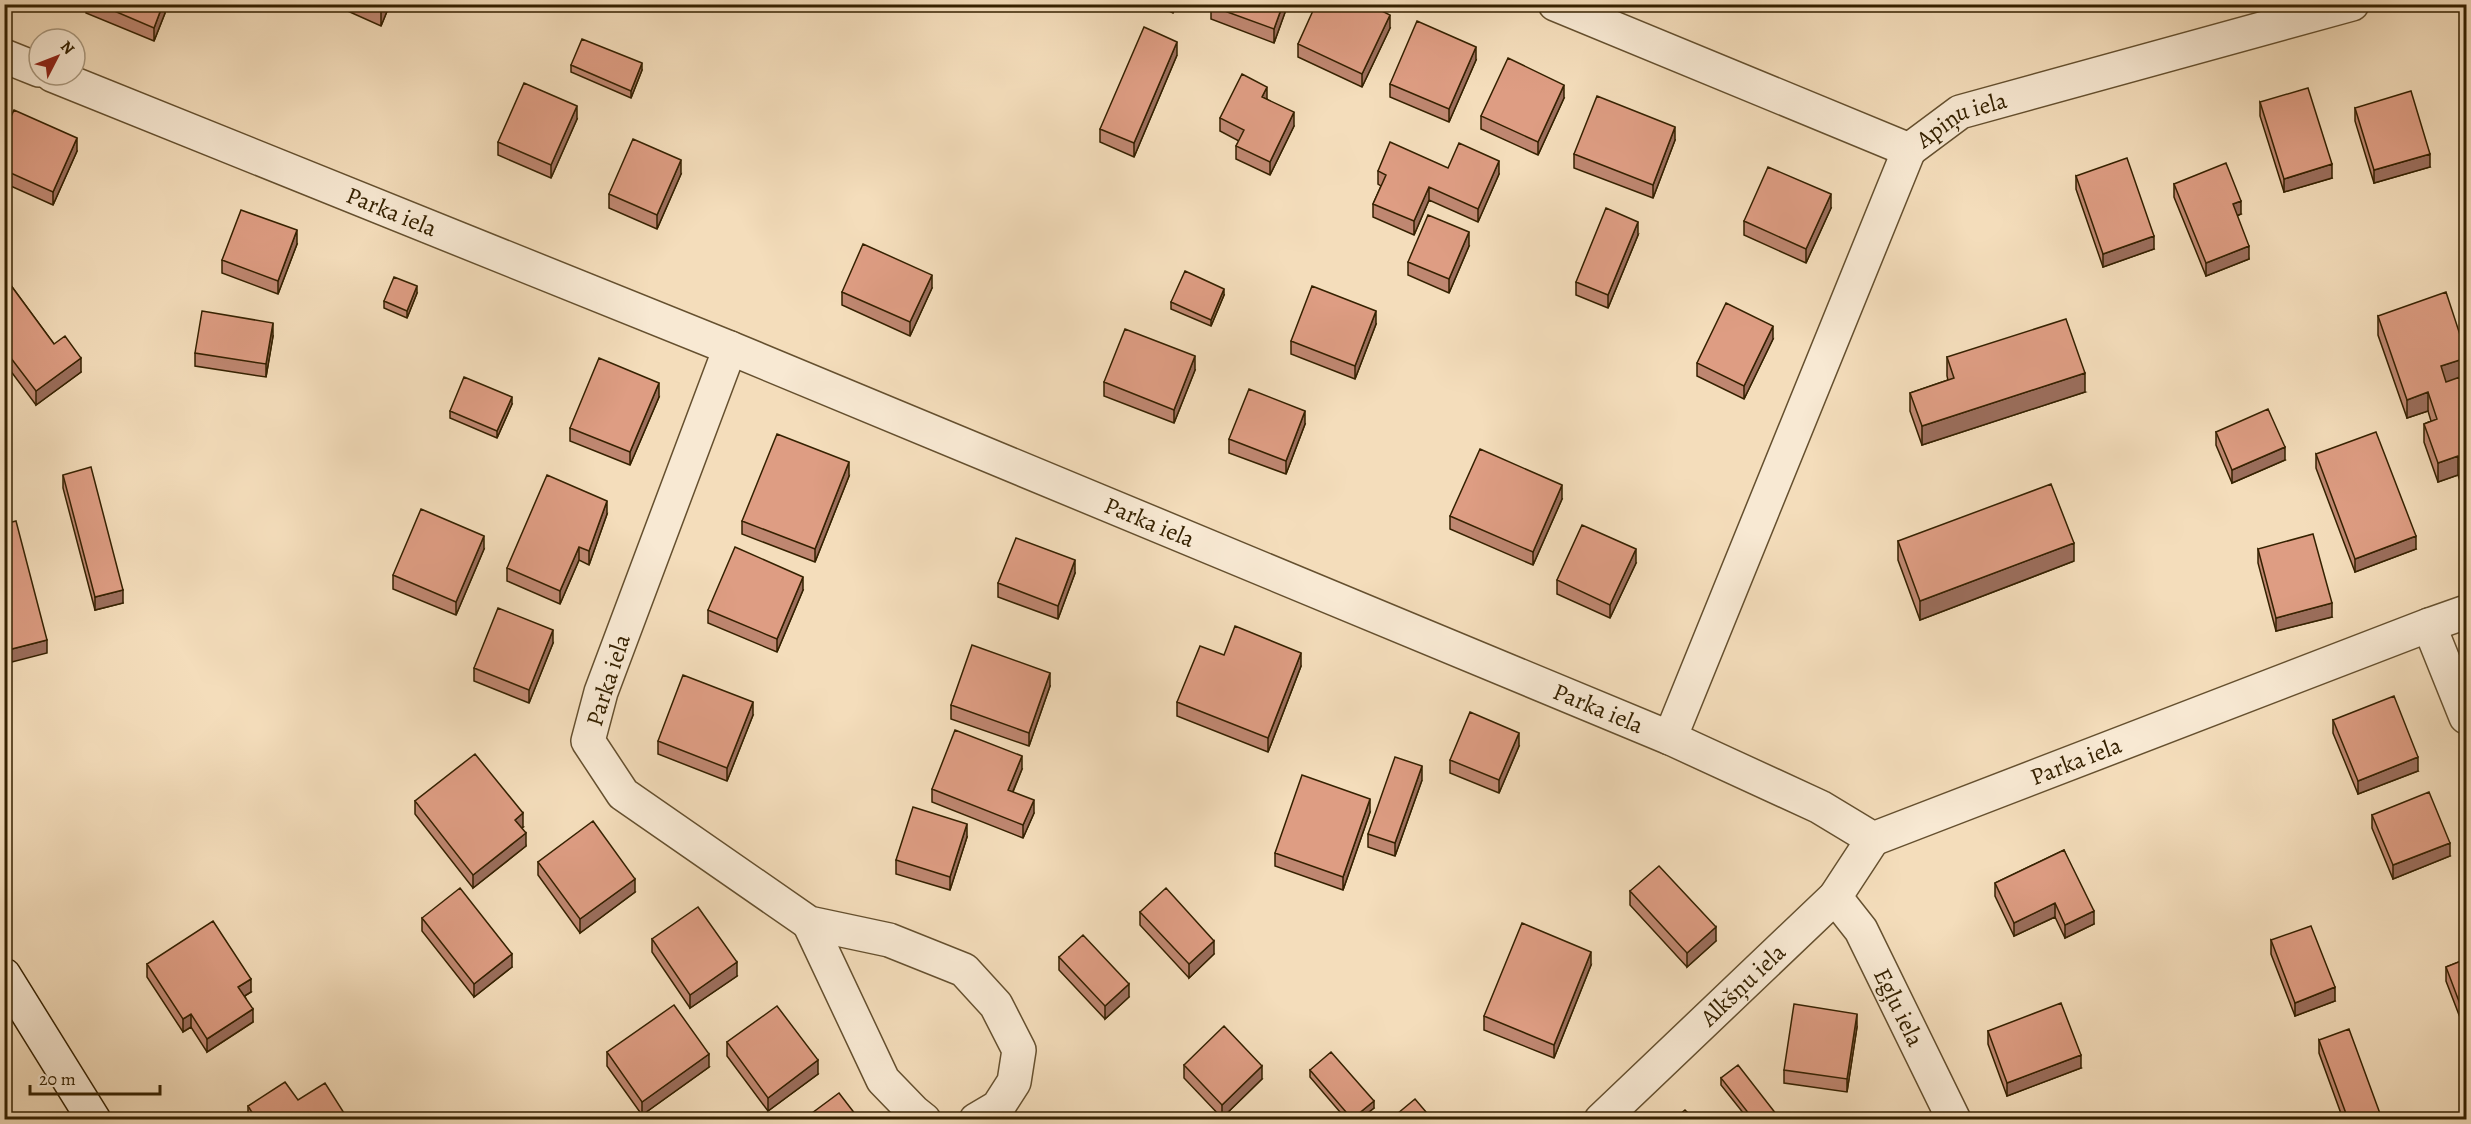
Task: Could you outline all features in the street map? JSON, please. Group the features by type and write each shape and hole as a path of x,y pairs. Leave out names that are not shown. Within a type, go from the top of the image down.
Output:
{"street":[{"name":"Apiņu iela","path":"1555,4 1909,150 1960,111 2352,4"},
{"path":"4,56 27,65"},
{"name":"Parka iela","path":"82,87 730,348 1670,738 1821,807 1873,839 2466,612"},
{"path":"1670,738 1909,150"},
{"name":"Parka iela","path":"730,348 601,693 588,741 623,795 809,923 889,940 964,970 996,1005 1018,1050 1014,1082 998,1107 976,1119"},
{"path":"2429,625 2466,717"},
{"name":"Alkšņu iela","path":"1600,1119 1835,897 1873,839"},
{"name":"Egļu iela","path":"1835,897 1861,930 1954,1119"},
{"path":"809,923 883,1080 914,1112 924,1119"},
{"path":"4,975 94,1119"}],"building":[{"path":"98,4 163,4 154,28"},
{"path":"1212,4 1283,4 1274,29 1211,6"},
{"path":"1316,4 1368,4 1390,15 1362,74 1298,44"},
{"path":"1417,21 1476,47 1449,109 1390,84"},
{"path":"1144,27 1177,42 1134,143 1100,129"},
{"path":"582,39 642,63 631,91 571,65"},
{"path":"1508,58 1564,85 1538,142 1481,116"},
{"path":"1242,74 1267,87 1262,97 1294,112 1270,162 1236,146 1244,130 1220,118"},
{"path":"524,83 577,106 551,165 498,142"},
{"path":"2308,88 2332,164 2284,179 2260,102"},
{"path":"2411,91 2430,154 2374,170 2355,108"},
{"path":"1597,96 1675,127 1653,185 1574,154"},
{"path":"14,110 77,138 53,192 4,170 4,132"},
{"path":"633,139 681,160 657,215 609,194"},
{"path":"1390,142 1448,168 1459,143 1499,161 1478,209 1429,187 1414,221 1373,204 1386,175 1378,171"},
{"path":"2127,158 2154,236 2103,254 2076,176"},
{"path":"2226,163 2241,201 2233,204 2249,246 2206,263 2174,184"},
{"path":"1768,167 1831,194 1806,249 1744,221"},
{"path":"1606,208 1638,222 1608,295 1576,282"},
{"path":"241,210 297,230 278,281 222,260"},
{"path":"1428,215 1469,232 1449,279 1408,262"},
{"path":"863,244 932,275 910,322 842,292"},
{"path":"1185,271 1224,289 1211,320 1171,302"},
{"path":"4,276 54,344 65,336 81,358 36,391 4,349"},
{"path":"394,277 417,286 407,311 384,301"},
{"path":"1312,286 1376,311 1355,366 1291,341"},
{"path":"2446,292 2466,353 2466,358 2441,366 2446,382 2460,377 2463,388 2466,386 2466,480 2458,456 2438,463 2424,424 2437,419 2428,392 2407,400 2378,316"},
{"path":"1726,303 1773,326 1744,386 1697,363"},
{"path":"202,311 273,323 266,364 195,353"},
{"path":"2066,319 2085,373 1922,426 1910,393 1954,378 1947,357"},
{"path":"1125,329 1195,356 1174,410 1104,382"},
{"path":"599,358 659,383 630,452 570,428"},
{"path":"464,377 512,397 497,431 450,411"},
{"path":"1249,389 1305,411 1286,461 1229,439"},
{"path":"2268,409 2285,447 2232,470 2216,432"},
{"path":"2376,432 2416,536 2355,559 2316,454"},
{"path":"777,434 849,462 815,549 742,521"},
{"path":"1480,449 1562,485 1533,552 1450,516"},
{"path":"91,467 123,590 95,597 63,475"},
{"path":"547,475 607,501 589,551 579,547 560,591 507,568"},
{"path":"2051,484 2074,543 1920,601 1898,541"},
{"path":"421,509 484,536 456,602 393,575"},
{"path":"16,521 47,640 4,651 4,524"},
{"path":"1582,525 1636,549 1610,605 1557,580"},
{"path":"2313,534 2332,603 2276,618 2258,549"},
{"path":"1016,538 1075,560 1058,606 998,583"},
{"path":"735,547 803,577 777,639 708,610"},
{"path":"498,608 553,630 529,690 474,668"},
{"path":"1235,626 1301,653 1268,738 1177,702 1200,646 1224,655"},
{"path":"972,645 1050,673 1029,733 951,705"},
{"path":"683,675 753,702 727,768 658,741"},
{"path":"2394,696 2418,757 2358,781 2333,720"},
{"path":"1470,712 1519,733 1499,780 1450,760"},
{"path":"955,730 1022,756 1008,790 1034,800 1023,825 932,789"},
{"path":"475,754 523,813 515,820 526,833 473,875 415,801"},
{"path":"1395,757 1422,766 1395,843 1368,834"},
{"path":"1302,775 1370,799 1343,877 1275,853"},
{"path":"2429,792 2450,843 2393,865 2372,815"},
{"path":"913,807 967,824 950,877 896,860"},
{"path":"593,821 635,879 580,919 538,862"},
{"path":"2064,850 2094,911 2065,925 2055,903 2014,923 1995,883"},
{"path":"1659,866 1716,927 1687,953 1630,891"},
{"path":"460,888 512,954 474,984 422,918"},
{"path":"1166,888 1214,941 1189,964 1140,912"},
{"path":"698,907 737,962 690,995 652,939"},
{"path":"213,921 251,979 238,987 253,1009 207,1039 191,1014 183,1019 147,964"},
{"path":"1522,923 1591,952 1554,1045 1484,1016"},
{"path":"2311,926 2335,987 2295,1003 2271,940"},
{"path":"1083,935 1129,984 1105,1006 1059,957"},
{"path":"2466,959 2466,1020 2446,967"},
{"path":"2061,1003 2081,1055 2007,1083 1988,1031"},
{"path":"1794,1004 1857,1014 1847,1079 1784,1070"},
{"path":"674,1005 709,1054 642,1102 607,1052"},
{"path":"777,1006 818,1060 768,1098 727,1042"},
{"path":"1224,1026 1262,1066 1222,1105 1184,1065"},
{"path":"2349,1029 2382,1119 2348,1119 2319,1040"},
{"path":"1331,1052 1374,1101 1352,1119 1310,1070"},
{"path":"1738,1065 1780,1119 1753,1119 1721,1078"},
{"path":"285,1082 298,1100 325,1083 344,1113 334,1119 256,1119 248,1106"},
{"path":"839,1093 859,1119 804,1119"},
{"path":"1415,1099 1432,1119 1391,1119"},
{"path":"1685,1110 1694,1119 1674,1119"}]}
